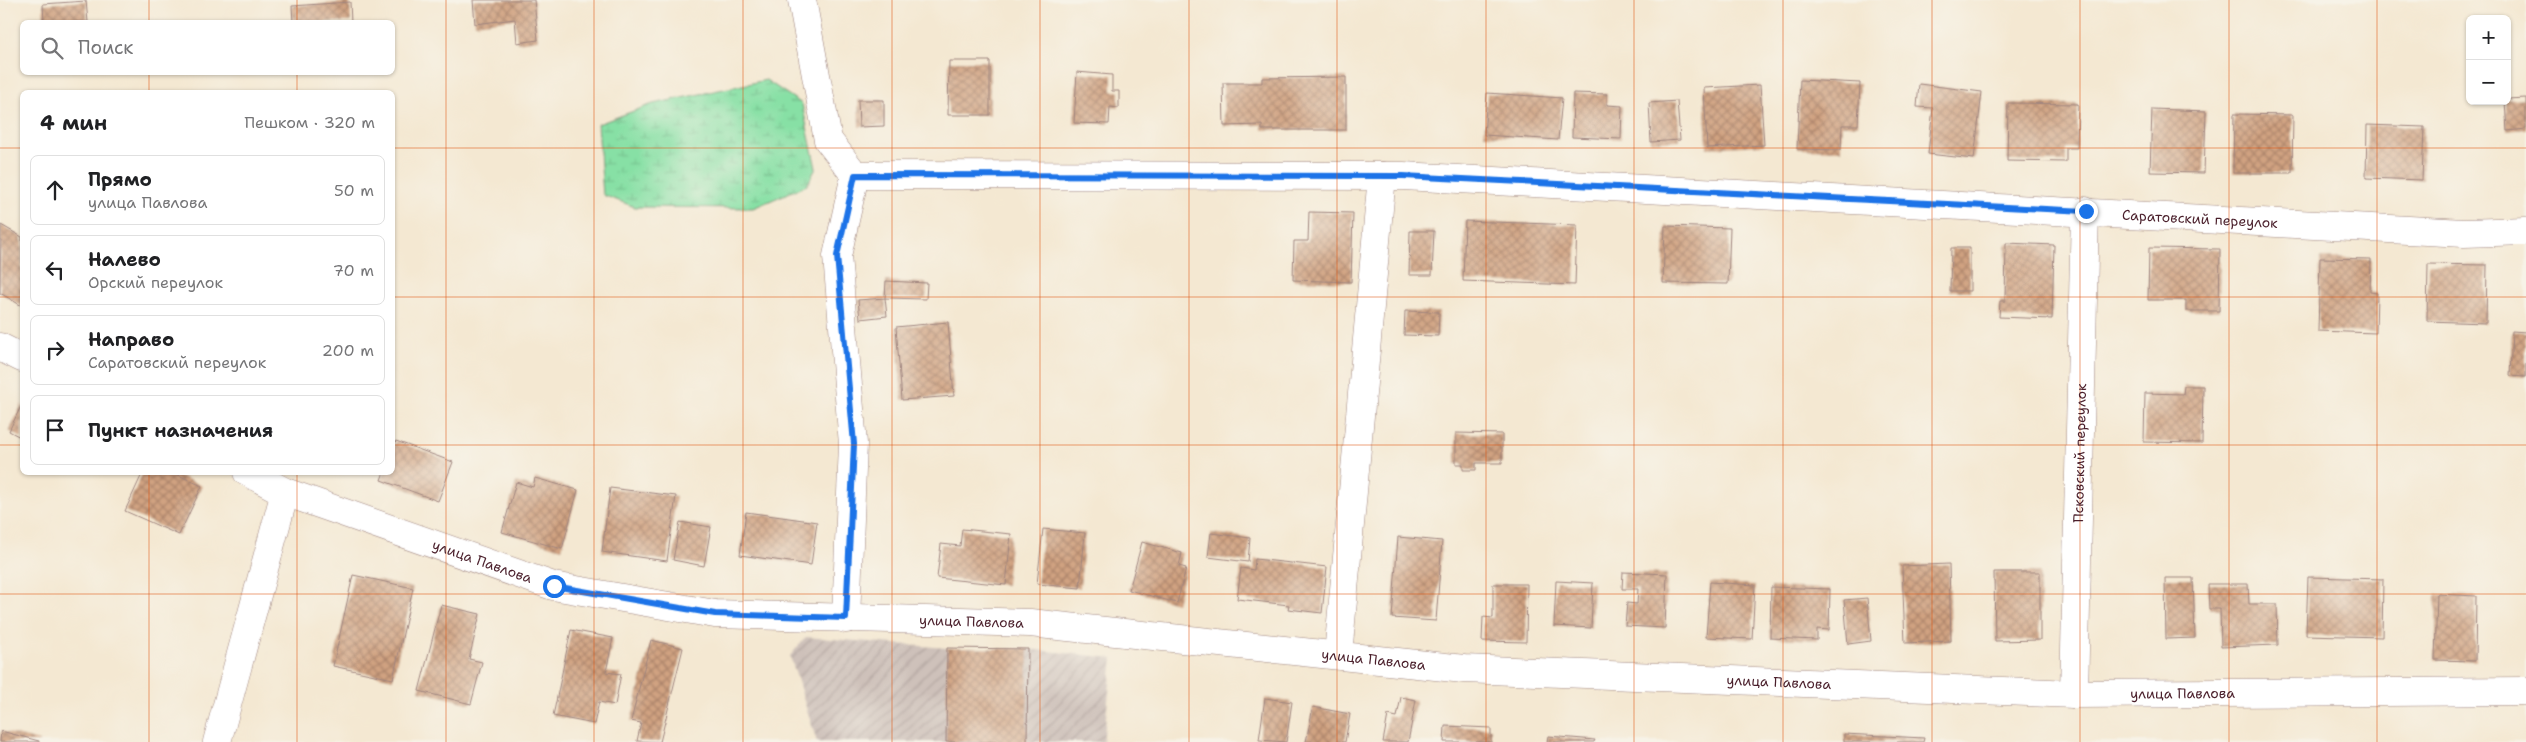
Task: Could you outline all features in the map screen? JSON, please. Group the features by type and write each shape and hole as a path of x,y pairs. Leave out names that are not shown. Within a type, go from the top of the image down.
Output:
{"street":[{"path":"802,0 828,140 855,175 837,256 854,444 846,618"},
{"name":"Саратовский переулок","path":"855,175 1382,176 2086,211 2464,233 2526,231"},
{"path":"1338,655 1382,176"},
{"name":"Псковский переулок","path":"2074,694 2086,211"},
{"path":"0,347 20,357"},
{"name":"улица Павлова","path":"253,475 286,492 554,586 715,614 1030,623 1464,668 2074,694 2526,691"},
{"path":"217,742 286,492"}],"shaded area":[{"path":"806,637 947,648 1028,649 1113,658 1103,742 817,742 790,656"}],"green space":[{"path":"766,80 802,104 816,168 807,185 753,208 635,207 603,195 598,124 653,104"}],"building":[{"path":"473,0 534,0 538,40 517,43 515,19 475,24"},
{"path":"86,1 88,20 44,20 43,4"},
{"path":"350,2 351,20 293,20 292,6"},
{"path":"949,61 990,61 990,115 948,115"},
{"path":"1077,72 1112,75 1112,91 1119,91 1119,108 1110,107 1109,124 1074,123"},
{"path":"1346,77 1346,130 1262,130 1262,125 1224,126 1223,83 1262,83 1262,78"},
{"path":"1800,80 1860,83 1858,125 1842,125 1841,150 1797,149"},
{"path":"1919,84 1982,92 1974,159 1928,154 1933,108 1917,107"},
{"path":"1760,85 1764,145 1707,148 1704,88"},
{"path":"1487,93 1562,98 1558,140 1484,135"},
{"path":"1573,93 1607,94 1607,105 1622,106 1621,139 1572,137"},
{"path":"2526,98 2526,129 2507,131 2505,105 2511,105 2511,99"},
{"path":"858,100 884,100 884,126 859,127"},
{"path":"1677,101 1680,140 1651,142 1649,103"},
{"path":"2008,103 2078,104 2077,148 2066,148 2066,162 2007,161"},
{"path":"2152,109 2206,111 2204,173 2150,172"},
{"path":"2234,114 2293,115 2292,173 2233,173"},
{"path":"2367,125 2424,127 2422,180 2366,178"},
{"path":"1309,212 1353,213 1351,282 1293,280 1294,241 1308,241"},
{"path":"1465,221 1577,225 1575,285 1463,281"},
{"path":"1,225 20,236 20,305 0,293"},
{"path":"1665,226 1730,228 1728,284 1663,283"},
{"path":"1410,231 1434,231 1432,275 1409,275"},
{"path":"2006,243 2054,245 2052,319 1999,317 2000,301 2005,301"},
{"path":"1951,248 1970,248 1970,291 1950,291"},
{"path":"2149,248 2220,249 2219,311 2186,311 2186,300 2148,300"},
{"path":"2320,258 2371,259 2370,292 2377,293 2376,333 2318,331"},
{"path":"2428,264 2487,265 2486,323 2427,321"},
{"path":"886,281 927,283 926,299 885,298"},
{"path":"885,298 887,316 860,319 858,300"},
{"path":"1405,311 1439,312 1438,336 1404,335"},
{"path":"948,322 954,396 902,400 896,327"},
{"path":"2512,331 2526,332 2526,377 2510,376"},
{"path":"2184,386 2203,386 2202,443 2144,442 2145,393 2183,394"},
{"path":"20,408 20,437 9,431"},
{"path":"1456,433 1502,434 1502,463 1476,463 1476,470 1463,470 1463,464 1456,464"},
{"path":"396,441 453,462 438,501 381,480 383,475 395,475"},
{"path":"142,475 178,475 202,486 179,535 125,511"},
{"path":"535,478 578,490 562,549 502,532 516,482 533,487"},
{"path":"610,488 676,496 667,561 602,552"},
{"path":"746,512 817,522 811,565 740,555"},
{"path":"680,522 711,527 704,566 673,560"},
{"path":"962,529 1011,534 1006,585 937,578 941,544 960,546"},
{"path":"1043,529 1085,533 1080,588 1037,584"},
{"path":"1211,533 1250,538 1248,562 1208,557"},
{"path":"1398,537 1442,541 1436,621 1392,618"},
{"path":"1142,542 1182,553 1179,566 1186,568 1177,603 1129,590"},
{"path":"1255,559 1327,567 1322,613 1288,609 1289,605 1237,599 1241,568 1254,570"},
{"path":"1949,564 1951,641 1905,643 1902,566"},
{"path":"1623,572 1667,574 1665,628 1625,626 1627,603 1637,604 1638,589 1622,589"},
{"path":"1994,572 2040,572 2040,640 1995,641"},
{"path":"353,575 413,588 393,679 333,666"},
{"path":"2308,577 2383,579 2382,637 2306,635"},
{"path":"2165,578 2193,578 2195,638 2166,639"},
{"path":"1556,581 1593,583 1591,628 1554,626"},
{"path":"1710,582 1755,585 1752,639 1706,637"},
{"path":"1493,584 1527,584 1526,642 1482,641 1483,617 1493,618"},
{"path":"2208,584 2248,584 2249,604 2277,604 2278,645 2221,647 2220,609 2209,609"},
{"path":"1771,587 1830,589 1829,630 1817,629 1817,640 1770,638"},
{"path":"2437,594 2476,596 2475,661 2435,660"},
{"path":"1867,598 1871,641 1848,644 1844,600"},
{"path":"441,605 480,614 469,659 482,662 471,704 419,691"},
{"path":"571,630 613,638 606,672 621,674 615,705 599,702 594,724 553,716"},
{"path":"651,640 683,648 660,742 637,741 641,723 631,721"},
{"path":"947,648 1028,649 1027,742 946,742"},
{"path":"1401,697 1416,700 1408,742 1383,742 1388,715 1397,717"},
{"path":"1265,698 1292,702 1286,742 1259,740"},
{"path":"1313,707 1350,714 1345,742 1306,742"},
{"path":"1445,726 1491,728 1491,742 1444,742"},
{"path":"1,731 39,741 39,742 0,742"},
{"path":"1844,734 1924,738 1923,742 1844,742"},
{"path":"1548,736 1595,740 1594,742 1547,742"}],"route":[{"path":"554,586 715,614 846,618 854,444 837,256 855,175 1403,176 2086,211"}]}
